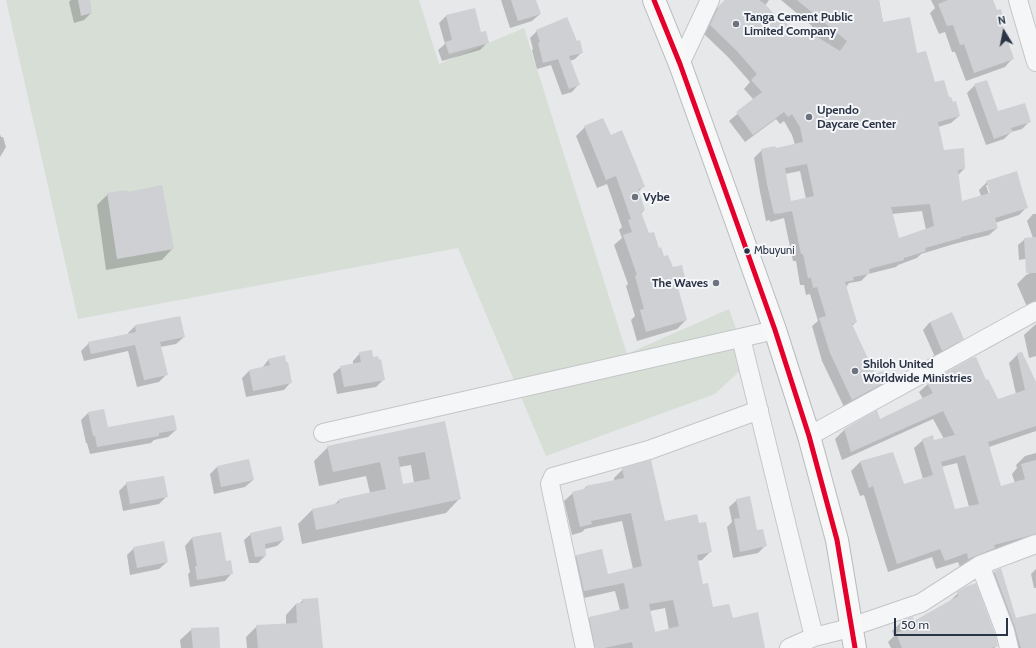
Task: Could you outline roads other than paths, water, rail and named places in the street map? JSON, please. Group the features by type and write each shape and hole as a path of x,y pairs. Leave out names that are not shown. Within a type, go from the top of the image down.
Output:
{"highway":[{"path":"654,0 680,64 775,330 809,436 837,540 855,648"}],"street":[{"path":"680,64 710,0"},
{"path":"1018,0 1036,62"},
{"path":"809,436 1036,311"},
{"path":"323,433 775,330"},
{"path":"741,338 814,636"},
{"path":"585,648 550,484 553,477 649,450 759,410"},
{"path":"789,648 814,636 852,626 921,604 980,566 1036,544"},
{"path":"980,566 1005,631 1009,648"}],"place":[{"name":"Tanga Cement Public Limited Company","path":"736,24"},
{"name":"Upendo Daycare Center","path":"809,117"},
{"name":"Vybe","path":"635,197"},
{"name":"Mbuyuni","path":"747,251"},
{"name":"The Waves","path":"716,283"},
{"name":"Shiloh United Worldwide Ministries","path":"855,371"}]}
